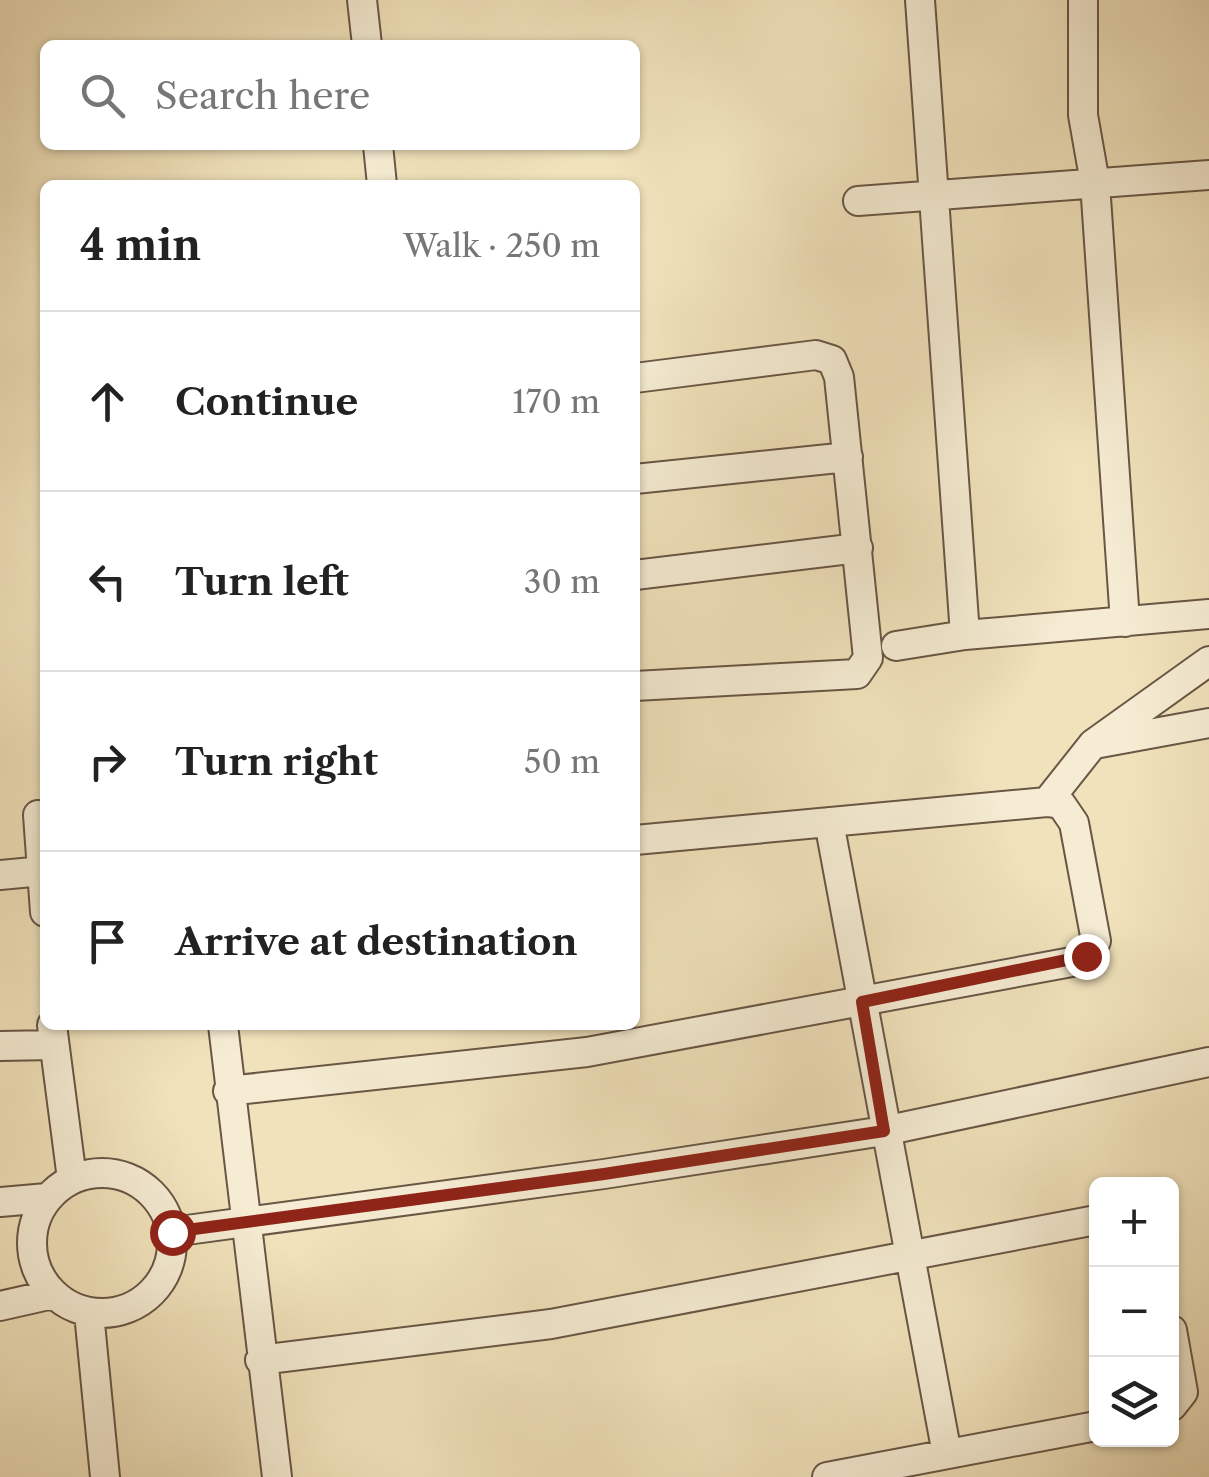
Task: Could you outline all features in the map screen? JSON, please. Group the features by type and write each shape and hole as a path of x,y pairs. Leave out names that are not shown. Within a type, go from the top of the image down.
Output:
{"street":[{"path":"362,0 366,40"},
{"path":"920,0 965,635"},
{"path":"1082,0 1083,115 1095,183 1125,622"},
{"path":"378,150 382,180"},
{"path":"858,200 1209,175"},
{"path":"640,377 816,355 832,360 840,377 868,658 858,674 640,686"},
{"path":"640,478 848,457"},
{"path":"640,574 858,548"},
{"path":"896,646 965,635 1209,614"},
{"path":"1047,802 1093,744 1209,661"},
{"path":"1093,744 1209,723"},
{"path":"228,1092 587,1052 1086,956 1096,941 1074,823 1061,804 1047,802 640,840"},
{"path":"38,816 40,844"},
{"path":"829,822 947,1454"},
{"path":"0,875 40,871"},
{"path":"223,1030 277,1477"},
{"path":"0,1046 53,1035 72,1179"},
{"path":"172,1232 604,1174 884,1131 1209,1062"},
{"path":"115,1174 136,1181 165,1211 172,1232 165,1275 133,1307 112,1313 89,1313 53,1294 40,1278 32,1248 36,1216 47,1198 72,1179 115,1174"},
{"path":"0,1202 47,1198"},
{"path":"260,1360 551,1324 1089,1221"},
{"path":"0,1306 53,1294"},
{"path":"89,1313 106,1477"},
{"path":"1179,1369 1183,1392 1179,1397"},
{"path":"827,1477 1089,1427"}],"route":[{"path":"172,1232 604,1174 884,1131 862,1002 1086,956"}]}
